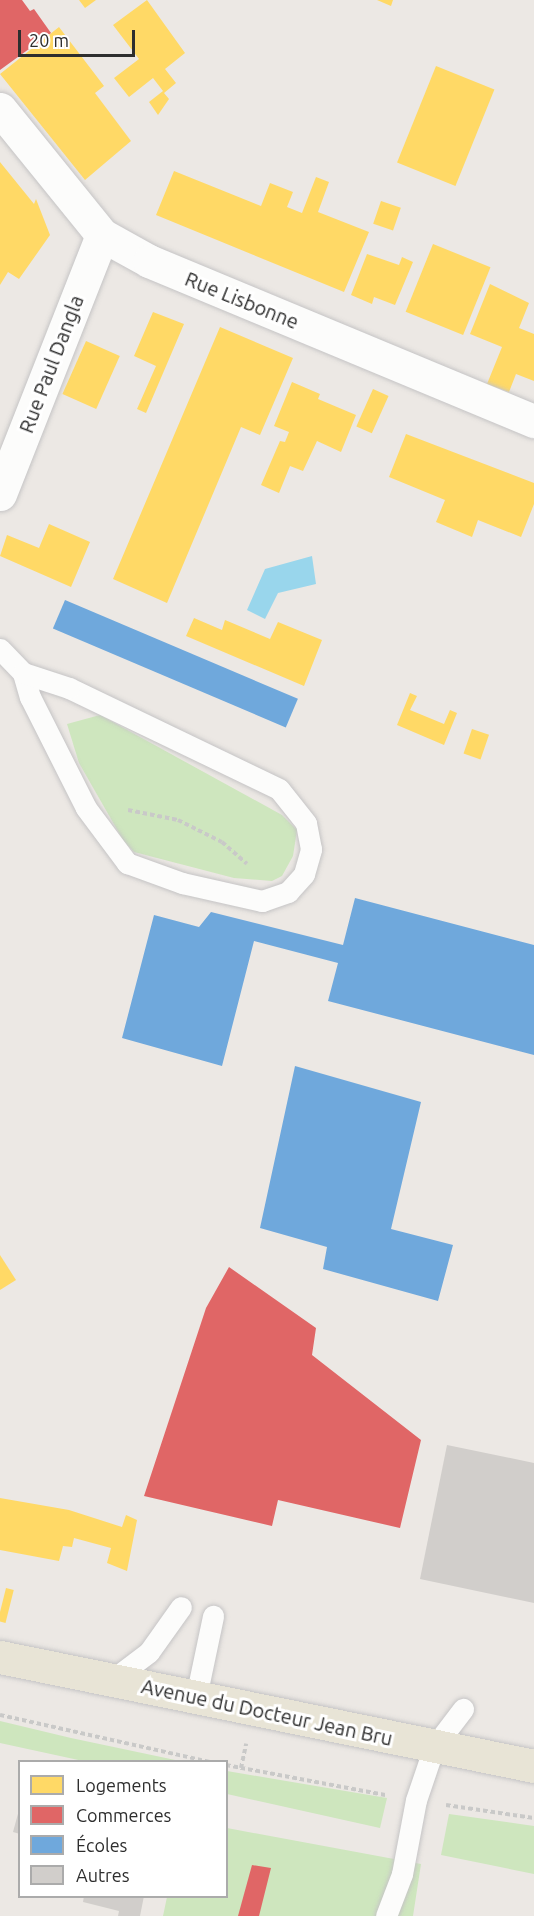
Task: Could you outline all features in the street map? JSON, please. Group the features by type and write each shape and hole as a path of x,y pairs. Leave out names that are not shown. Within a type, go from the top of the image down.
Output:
{"main road":[{"name":"Avenue du Docteur Jean Bru","path":"0,1657 534,1767"}],"street":[{"name":"Rue Lisbonne","path":"0,109 102,235 149,261 534,421"},
{"name":"Rue Paul Dangla","path":"0,494 102,235"}],"lane":[{"path":"0,649 23,674 30,697 86,808 127,864 182,884 262,900 288,892 304,874 311,849 306,823 279,789 69,688 23,674"},
{"path":"112,1680 149,1652 181,1607"},
{"path":"196,1697 213,1616"},
{"path":"386,1916 402,1874 416,1800 434,1747 463,1709"}],"path":[{"path":"123,807 178,820 222,842 250,866 262,900"},
{"path":"0,1714 207,1760"},
{"path":"241,1768 247,1740"},
{"path":"228,1765 416,1800 534,1818"}],"green space":[{"path":"100,715 282,815 297,830 293,856 282,876 272,881 234,878 134,852 123,840 79,763 67,724"},
{"path":"0,1721 175,1760 78,1760 0,1743"},
{"path":"228,1771 387,1798 380,1828 228,1794"},
{"path":"449,1814 534,1826 534,1874 441,1855"},
{"path":"228,1828 421,1864 413,1916 163,1916 167,1898 228,1898"}],"water":[{"path":"312,556 316,584 278,593 265,619 247,610 265,569"}],"building: Logements":[{"path":"79,0 96,0 85,8"},
{"path":"147,0 185,53 165,69 176,83 164,93 169,99 158,115 149,102 163,91 153,78 129,97 114,78 139,59 113,25"},
{"path":"377,0 393,0 391,6"},
{"path":"59,27 104,86 95,93 131,141 85,180 0,74"},
{"path":"436,66 494,90 455,186 397,162"},
{"path":"0,162 34,204 36,199 50,235 19,279 8,272 0,285"},
{"path":"174,171 261,206 270,183 293,192 287,207 302,213 316,177 329,182 318,212 369,232 344,292 156,215"},
{"path":"381,201 401,208 393,231 373,224"},
{"path":"433,244 490,267 463,335 406,312"},
{"path":"367,254 399,265 402,257 413,262 395,305 374,297 372,304 351,295"},
{"path":"490,284 529,303 519,328 534,334 534,381 516,374 509,392 487,384 502,347 470,334"},
{"path":"153,312 184,324 146,413 137,409 156,366 134,356"},
{"path":"220,327 293,358 260,435 241,427 167,603 113,579"},
{"path":"86,341 120,356 96,409 62,394"},
{"path":"292,382 320,394 318,399 356,415 341,452 317,441 303,471 290,466 279,493 261,485 280,441 285,442 289,432 274,426"},
{"path":"373,389 389,396 372,433 356,426"},
{"path":"406,434 534,483 534,504 521,537 478,520 472,537 436,522 445,500 389,477"},
{"path":"49,524 90,542 71,587 0,556 7,535 39,548"},
{"path":"194,618 222,630 225,620 270,639 278,622 322,640 304,686 186,636"},
{"path":"410,693 417,696 410,710 444,724 450,710 457,713 444,745 397,725"},
{"path":"472,729 489,735 481,759 464,754"},
{"path":"0,1255 16,1280 0,1290"},
{"path":"0,1498 69,1510 122,1527 126,1515 137,1520 127,1571 107,1563 111,1548 74,1538 72,1547 63,1546 59,1561 0,1550"},
{"path":"6,1588 14,1590 6,1623 0,1622 0,1612"}],"building: Commerces":[{"path":"0,0 22,0 30,11 34,9 51,33 0,70"},
{"path":"229,1267 316,1328 312,1355 421,1440 400,1528 278,1500 272,1526 144,1496 206,1308"},
{"path":"252,1865 271,1868 259,1916 238,1916"}],"building: Écoles":[{"path":"65,600 298,699 286,727 53,629"},
{"path":"355,898 534,945 534,1055 328,1001 338,963 254,941 222,1066 122,1038 154,915 199,927 211,912 343,945"},
{"path":"295,1066 421,1102 391,1229 453,1245 438,1301 323,1269 327,1247 260,1228"}],"building: Autres":[{"path":"447,1445 534,1463 534,1603 420,1579"},
{"path":"18,1814 18,1833 13,1832"},
{"path":"84,1898 144,1898 140,1916 118,1916 119,1911 83,1902"}]}
